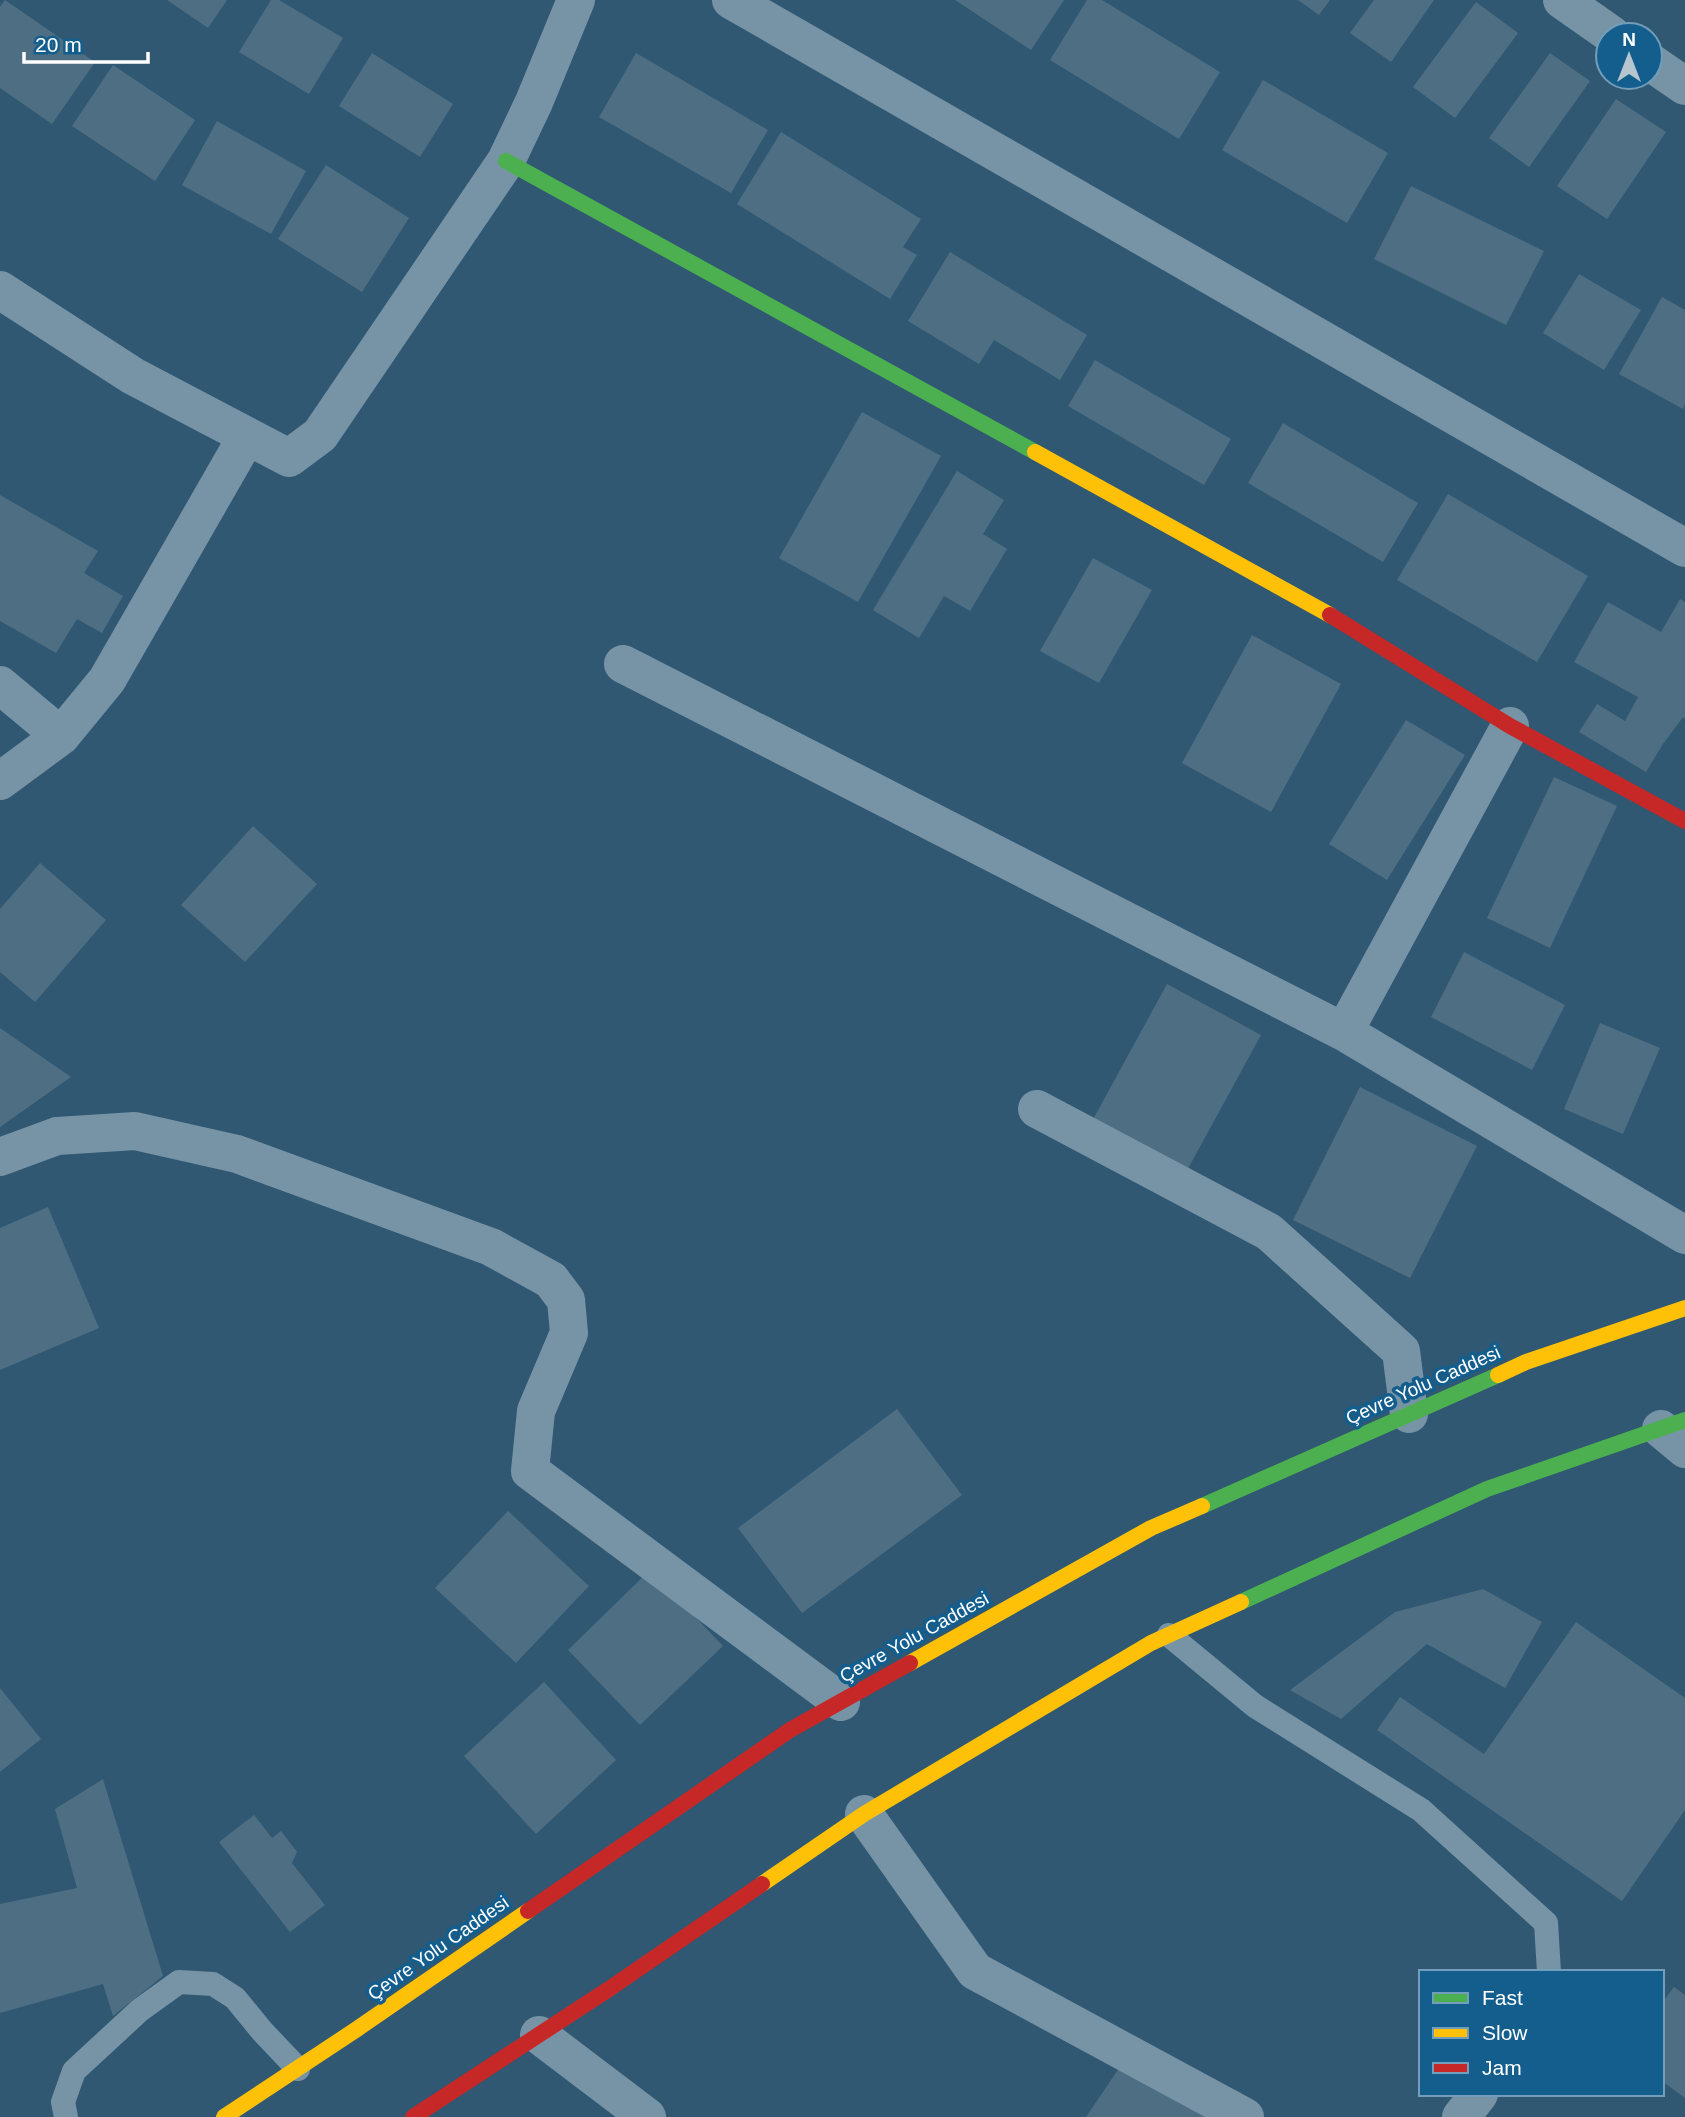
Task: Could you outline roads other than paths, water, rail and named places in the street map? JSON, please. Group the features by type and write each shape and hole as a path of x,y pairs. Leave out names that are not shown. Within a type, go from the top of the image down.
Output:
{"main road":[{"path":"506,161 1335,618 1510,726 1685,821"},
{"name":"Çevre Yolu Caddesi","path":"224,2117 298,2069 790,1730 1151,1528 1526,1362 1685,1308"},
{"path":"413,2117 539,2035 864,1814 1168,1634 1487,1489 1677,1432"}],"street":[{"path":"0,290 133,376 289,458 320,435 506,161 534,102 576,0"},
{"path":"731,0 1685,548"},
{"path":"1562,0 1594,22"},
{"path":"1664,72 1685,86"},
{"path":"0,781 61,736 107,680 247,436"},
{"path":"623,664 1344,1032 1685,1235"},
{"path":"0,685 61,736"},
{"path":"1344,1032 1510,726"},
{"path":"1037,1109 1269,1232 1401,1351 1409,1414"},
{"path":"0,1157 57,1136 135,1131 249,1159 491,1247 551,1280 566,1300 569,1334 536,1411 530,1471 841,1702"},
{"path":"864,1814 975,1971 1245,2117"},
{"path":"539,2035 647,2117"},
{"path":"1461,2117 1477,2096"}],"lane":[{"path":"1168,1634 1255,1706 1421,1810 1546,1923 1549,1970"},
{"path":"66,2117 62,2102 74,2071 139,2010 179,1982 213,1984 235,1998 298,2069"}]}
